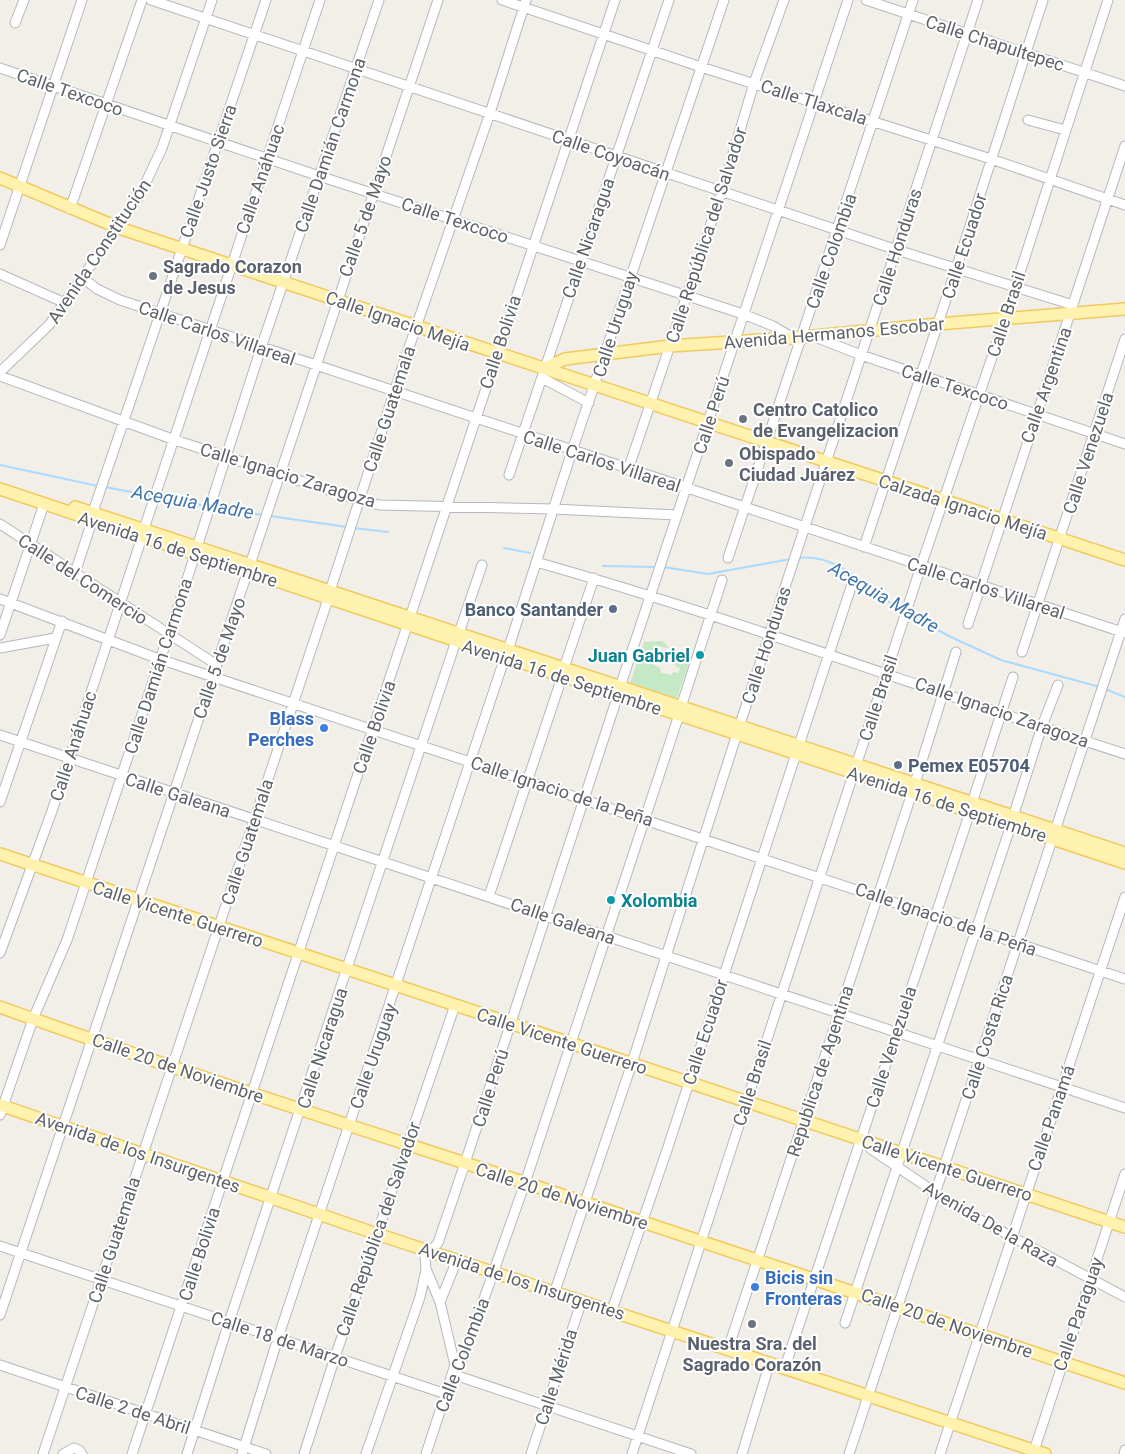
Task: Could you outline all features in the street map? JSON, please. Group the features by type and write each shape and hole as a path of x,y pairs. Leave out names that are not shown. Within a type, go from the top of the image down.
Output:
{"main road":[{"name":"Calle Ignacio Mejía","path":"0,178 119,228 496,354 544,373"},
{"name":"Avenida Hermanos Escobar","path":"544,373 565,359 604,356 670,346 797,338 1005,319 1072,309 1125,309"},
{"name":"Calzada Ignacio Mejía","path":"544,373 594,386 708,422 1125,560"},
{"name":"Avenida 16 de Septiembre","path":"0,481 92,516 196,551 1054,835 1125,864"},
{"name":"Avenida 16 de Septiembre","path":"0,489 44,504 92,516"},
{"name":"Avenida 16 de Septiembre","path":"1054,835 1125,853"},
{"name":"Calle Vicente Guerrero","path":"0,854 1125,1227"},
{"name":"Calle 20 de Noviembre","path":"0,1007 172,1067 643,1222 758,1262 855,1291 1125,1383"},
{"name":"Avenida de los Insurgentes","path":"1,1109 63,1126 377,1234 868,1394 1037,1453"}],"street":[{"path":"15,23 24,0"},
{"path":"0,245 82,0"},
{"path":"70,209 142,0"},
{"name":"Calle Coyoacán","path":"151,0 897,250 1015,287 1072,309"},
{"name":"Avenida Constitución","path":"0,372 37,339 65,303 119,228 150,176 170,126 212,0"},
{"name":"Calle Justo Sierra","path":"75,572 103,481 266,0"},
{"name":"Calle Anáhuac","path":"0,954 109,639 172,438 320,0"},
{"name":"Calle Damián Carmona","path":"1,1109 33,1019 56,969 86,883 196,551 225,456 379,0"},
{"name":"Calle 5 de Mayo","path":"0,1315 93,1039 173,792 217,665 278,474 438,0"},
{"name":"Calle Tlaxcala","path":"502,0 525,4 604,35 992,159 1125,205"},
{"name":"Calle Bolivia","path":"132,1454 410,622 496,354 615,0"},
{"name":"Calle Nicaragua","path":"508,476 669,0"},
{"name":"Calle Uruguay","path":"243,1450 278,1338 397,986 572,451 724,0"},
{"name":"Calle República del Salvador","path":"628,470 722,191 754,83 784,0"},
{"name":"Calle Perú","path":"426,1269 426,1257 438,1243 465,1163 743,314 848,0"},
{"name":"Calle Chapultepec","path":"866,0 1125,86"},
{"name":"Calle Colombia","path":"728,558 768,442 797,338 838,230 913,0"},
{"name":"Calle Honduras","path":"555,1291 632,1064 797,548 978,0"},
{"name":"Calle Ecuador","path":"864,547 1043,0"},
{"name":"Calle Brasil","path":"632,1454 819,876 1005,319 1108,0"},
{"name":"Calle Guatemala","path":"44,1453 220,927 394,393 490,114 525,4"},
{"name":"Calle Texcoco","path":"0,68 267,159 743,314 797,338"},
{"path":"1028,120 1065,130"},
{"name":"Calle Argentina","path":"968,624 1125,146"},
{"path":"0,274 65,303"},
{"name":"Calle Carlos Villareal","path":"83,278 108,295 160,314 1123,633"},
{"name":"Calle Texcoco","path":"815,336 921,376 1125,444"},
{"name":"Calle Venezuela","path":"1022,652 1125,339"},
{"path":"544,373 589,403"},
{"name":"Calle Ignacio Zaragoza","path":"0,376 172,438 359,500 396,506 553,509 677,515"},
{"path":"0,636 44,504"},
{"name":"Calle del Comercio","path":"0,524 75,572 120,604 217,665"},
{"name":"Calle Ignacio Zaragoza","path":"538,557 594,578 887,672 942,694 1125,754"},
{"name":"Calle Nicaragua","path":"187,1454 229,1322 482,565"},
{"path":"489,896 594,578"},
{"name":"Calle Colombia","path":"426,1454 455,1364 462,1358 524,1183 722,580"},
{"name":"Calle Ecuador","path":"612,1310 689,1083 723,974 852,584"},
{"name":"Calle Ignacio de la Peña","path":"0,599 159,659 421,744 1125,979"},
{"name":"Calle Costa Rica","path":"849,1454 1104,683 1123,633 1125,620"},
{"path":"0,802 62,622"},
{"path":"0,648 56,638"},
{"path":"913,788 956,652"},
{"name":"Calle Venezuela","path":"785,1367 862,1141 896,1031 1013,677"},
{"path":"845,1323 903,1153 1042,726 1058,685"},
{"name":"Calle Galeana","path":"0,735 937,1044 1125,1108"},
{"name":"Republica de Agentina","path":"728,1348 758,1262 838,1012 913,788"},
{"name":"Calle Panamá","path":"940,1454 1125,897"},
{"name":"Calle República del Salvador","path":"304,1454 335,1357 455,1005"},
{"name":"Avenida De la Raza","path":"862,1141 935,1194 1090,1280 1125,1297"},
{"name":"Calle Paraguay","path":"1037,1453 1062,1362 1125,1174"},
{"name":"Calle 18 de Marzo","path":"0,1246 446,1394"},
{"path":"440,1302 446,1292 457,1260"},
{"path":"426,1269 440,1302 455,1364"},
{"path":"366,1454 420,1297 426,1269"},
{"name":"Calle Mérida","path":"531,1454 582,1300"},
{"path":"742,1454 770,1362"},
{"name":"Calle 2 de Abril","path":"0,1364 194,1430 243,1450 266,1454"},
{"path":"452,1374 691,1454"},
{"path":"62,1454 74,1448 82,1454"},
{"path":"1124,1454 1125,1450"}],"green space":[{"path":"663,641 669,648 655,646 650,663 660,668 661,673 672,675 673,672 679,673 680,668 675,666 678,655 674,653 679,651 690,660 677,698 630,683 644,642"}],"waterway":[{"name":"Acequia Madre","path":"0,465 98,486"},
{"name":"Acequia Madre","path":"105,487 152,496"},
{"name":"Acequia Madre","path":"157,497 206,506"},
{"name":"Acequia Madre","path":"213,508 263,515"},
{"name":"Acequia Madre","path":"270,516 347,527"},
{"name":"Acequia Madre","path":"354,528 388,532"},
{"name":"Acequia Madre","path":"504,548 530,553"},
{"name":"Acequia Madre","path":"798,558 813,558 841,567 903,611"},
{"name":"Acequia Madre","path":"663,567 708,574 791,559"},
{"name":"Acequia Madre","path":"603,566 656,567"},
{"name":"Acequia Madre","path":"909,615 1001,660 1100,687"},
{"name":"Acequia Madre","path":"1105,689 1125,697"}],"place":[{"name":"Sagrado Corazon de Jesus","path":"153,276"},
{"name":"Centro Catolico de Evangelizacion","path":"743,419"},
{"name":"Obispado Ciudad Juárez","path":"729,463"},
{"name":"Banco Santander","path":"613,609"},
{"name":"Juan Gabriel","path":"700,655"},
{"name":"Blass Perches","path":"324,728"},
{"name":"Pemex E05704","path":"898,765"},
{"name":"Xolombia","path":"611,900"},
{"name":"Bicis sin Fronteras","path":"755,1287"},
{"name":"Nuestra Sra. del Sagrado Corazón","path":"752,1324"}]}
